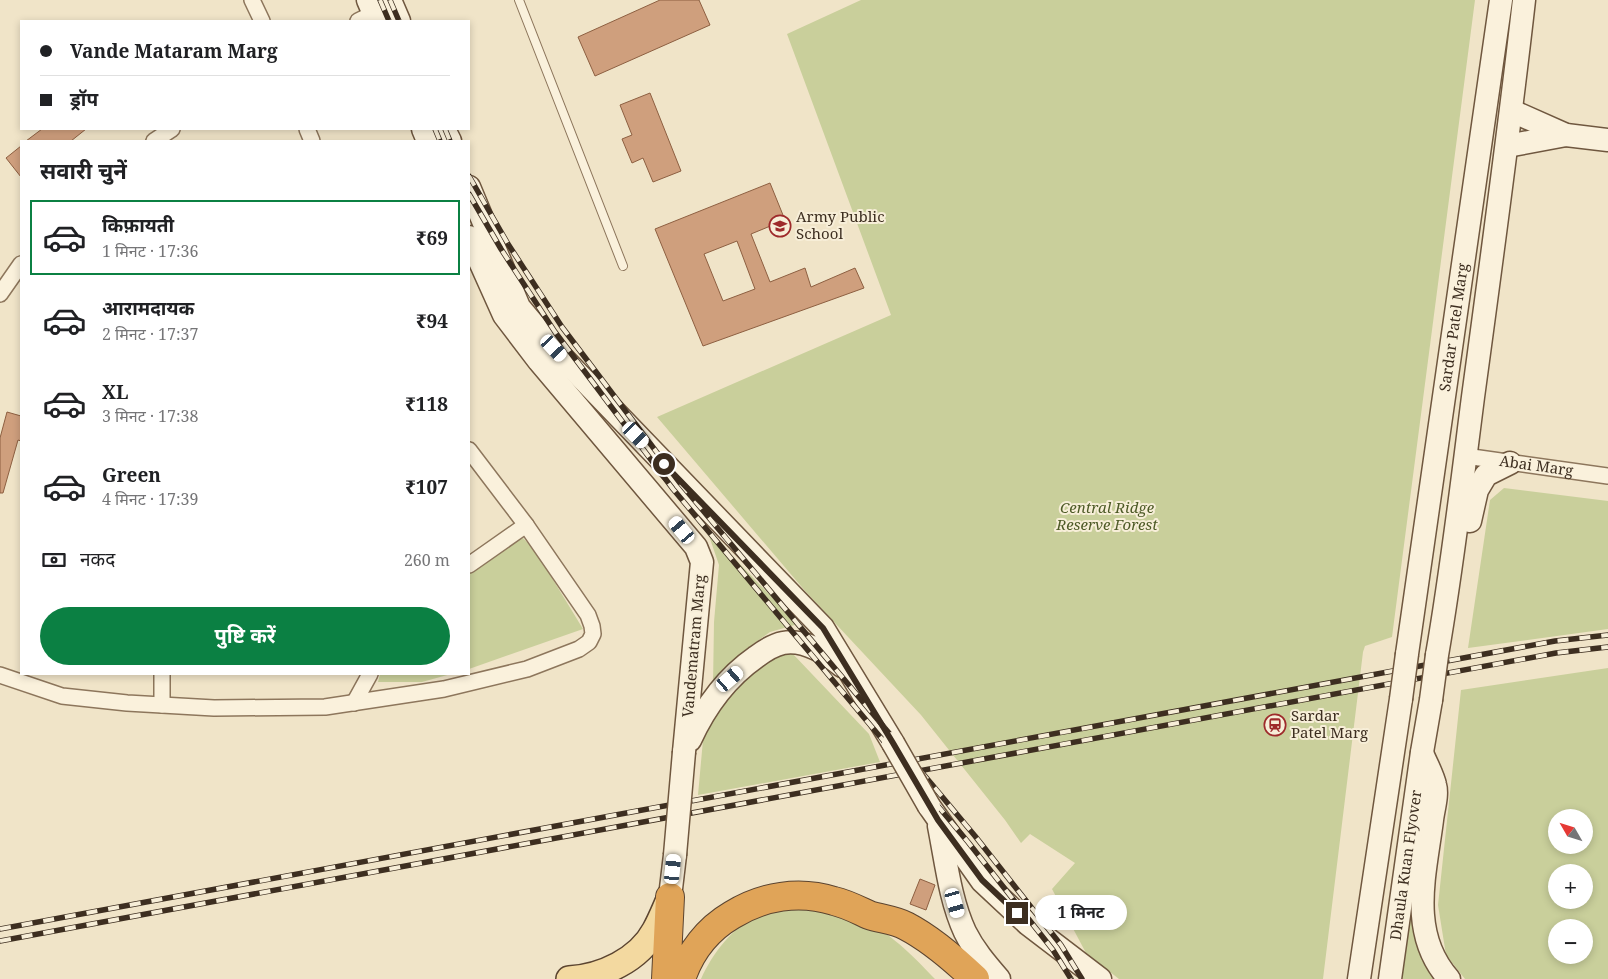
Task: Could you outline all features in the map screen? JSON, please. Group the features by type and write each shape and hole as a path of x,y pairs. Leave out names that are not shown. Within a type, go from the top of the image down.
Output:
{"highway":[{"path":"676,968 726,918 744,908 775,898 793,895 822,898 851,906 870,915 924,951 954,979"},
{"path":"670,897 676,968"},
{"path":"870,915 904,925 946,953 975,979"}],"main road":[{"name":"Sardar Patel Marg","path":"1401,699 1501,0"},
{"name":"Sardar Patel Marg","path":"1438,648 1512,111 1524,0"},
{"path":"1512,111 1566,134 1608,140"},
{"path":"1507,146 1566,134"},
{"path":"470,189 519,307 554,348 823,628 933,813 982,880 1028,924 1100,979"},
{"name":"Vandematram Marg","path":"470,239 504,315 539,361 696,547 702,562 670,897"},
{"path":"1438,648 1448,627 1477,490 1486,474 1510,463"},
{"path":"684,752 702,716 718,692 748,663 768,649 784,643 804,645 821,650 850,672"},
{"name":"Dhaula Kuan Flyover","path":"1390,979 1438,648"},
{"name":"Dhaula Kuan Flyover","path":"1360,979 1401,699"},
{"path":"1422,752 1436,788 1423,897 1422,921 1430,951 1449,979"},
{"path":"933,813 959,917 976,950 999,979"},
{"path":"569,979 598,974 628,960 655,932 670,897"}],"street":[{"path":"252,0 262,20"},
{"path":"156,140 170,130"},
{"path":"0,294 20,265"},
{"path":"0,675 62,696 127,703 214,708 325,708 444,689 527,669 579,649 589,642 593,634 588,615 526,525 470,451"},
{"name":"Abai Marg","path":"1465,456 1608,476"},
{"path":"470,564 526,525"},
{"path":"162,675 162,705"},
{"path":"354,703 369,675"}],"lane":[{"path":"519,0 623,266"}],"green space":[{"name":"Central Ridge Reserve Forest","path":"861,0 1475,0 1392,637 1365,646 1363,652 1323,979 1119,979 1086,953 1052,889 1075,863 1030,834 1021,843 1005,820 921,715 806,592 657,417 891,315 787,34"},
{"path":"1504,488 1608,501 1608,629 1468,648 1490,500"},
{"path":"707,530 798,624 770,632 728,665 713,685 714,622 719,565"},
{"path":"523,538 535,550 583,629 470,669 470,569"},
{"path":"792,653 869,734 880,762 698,795 703,740 720,708 744,679 774,657"},
{"path":"1608,668 1608,979 1465,979 1446,955 1438,905 1461,690"},
{"path":"380,675 447,675 422,682 378,682"},
{"path":"1424,786 1418,907 1443,979 1402,979"},
{"path":"801,905 853,919 877,928 904,948 935,979 701,979 718,950 741,925 765,912"}],"building":[{"path":"660,0 699,0 710,25 595,76 578,37"},
{"path":"650,93 681,171 653,182 643,158 632,163 622,139 632,135 620,105"},
{"path":"41,130 85,130 72,140 27,140"},
{"path":"20,147 20,176 6,158"},
{"path":"770,183 785,220 751,234 770,282 805,268 811,287 855,268 864,288 703,346 655,229","holes":["737,241 755,289 723,301 704,254"]},
{"path":"7,412 20,416 20,441 18,440 3,493 0,493 0,438"},
{"path":"920,879 935,885 926,910 910,904"}],"railway":[{"path":"380,0 389,20"},
{"path":"390,0 399,20"},
{"path":"435,130 440,140"},
{"path":"445,130 450,140"},
{"path":"470,178 508,244 562,327 680,483 975,836 1061,945 1082,979"},
{"path":"470,196 501,249 555,332 673,489 968,842 1053,950 1071,979"},
{"path":"0,929 1555,641 1608,635"},
{"path":"0,941 1556,653 1608,647"}],"place":[{"name":"Army Public School","path":"780,226"},
{"name":"Sardar Patel Marg","path":"1275,725"}],"route":[{"path":"664,464 823,628 938,820 982,880 1017,913"}]}
